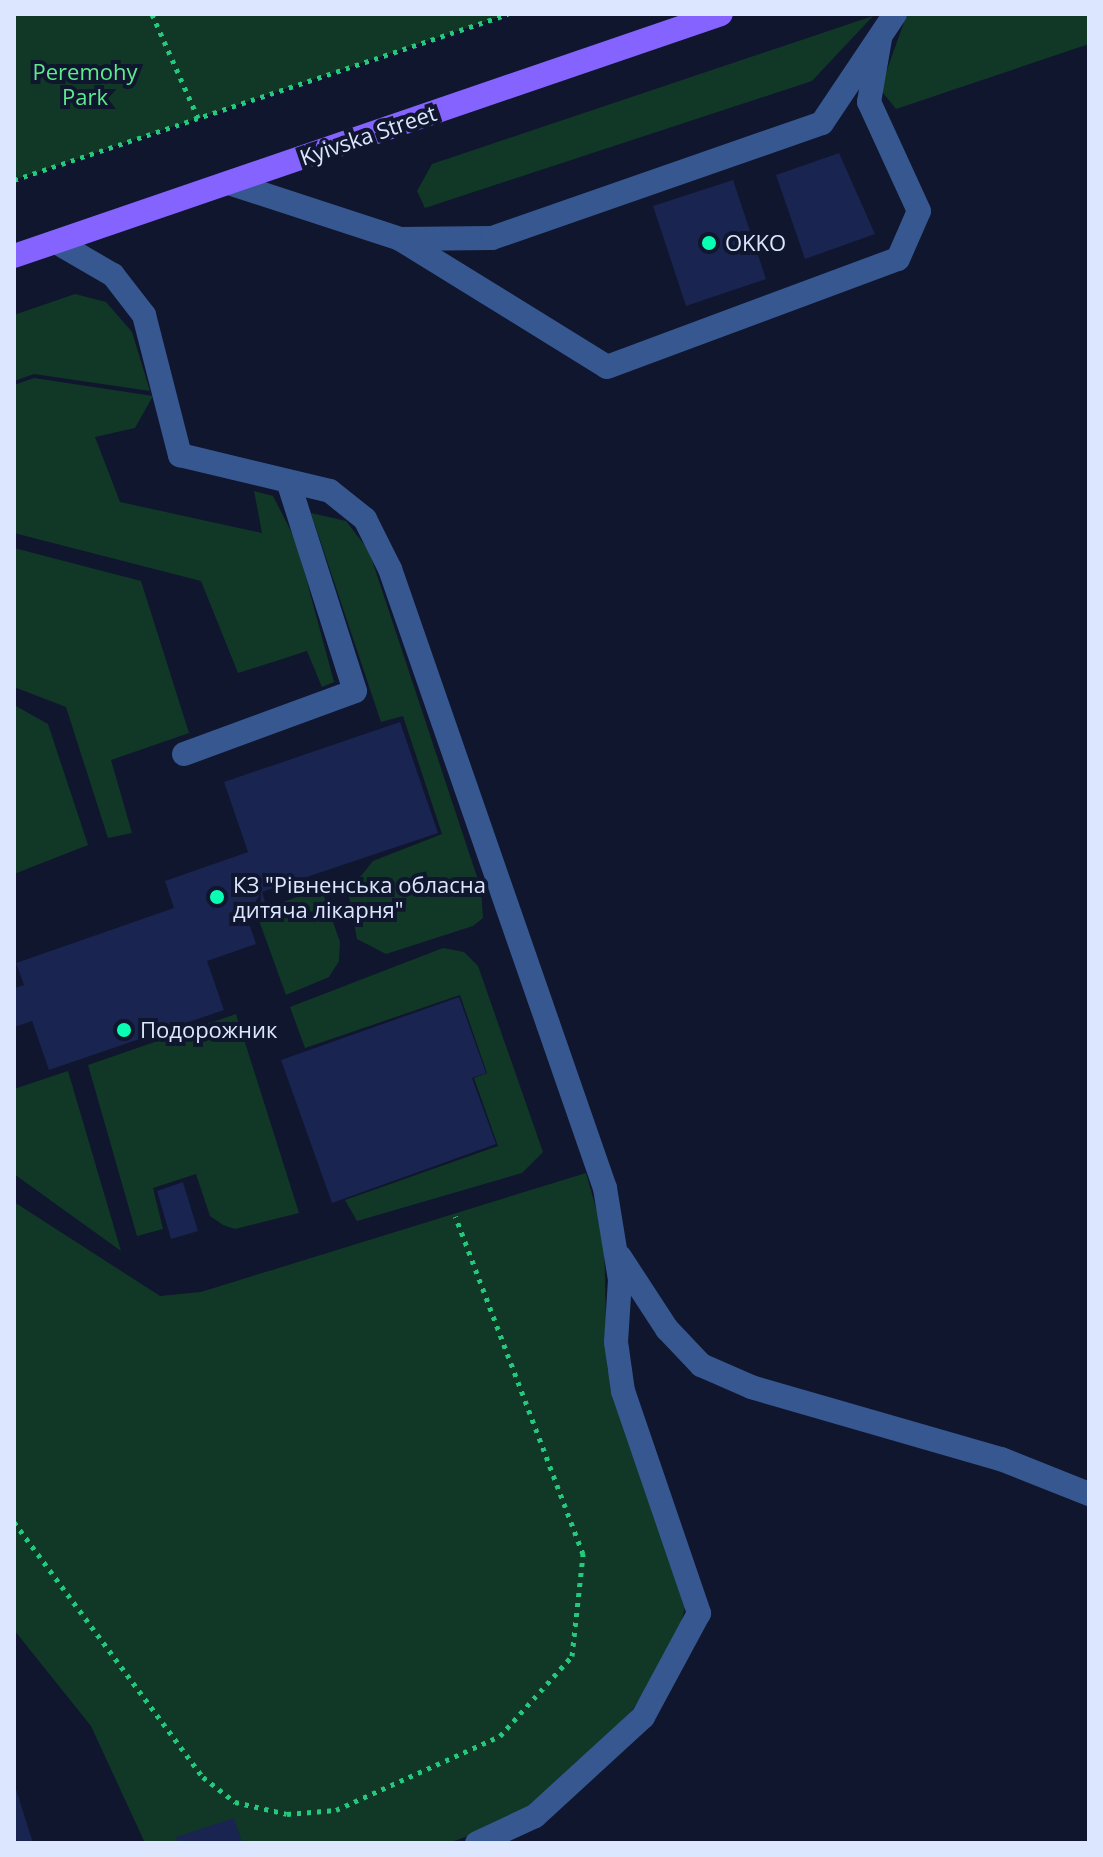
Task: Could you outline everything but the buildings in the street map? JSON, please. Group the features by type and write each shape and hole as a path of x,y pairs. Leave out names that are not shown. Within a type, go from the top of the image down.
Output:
{"main road":[{"name":"Kyivska Street","path":"14,256 721,14"}],"lane":[{"path":"400,239 492,238 822,123 895,14"},
{"path":"229,183 400,239 607,367 898,259 919,211 869,102 880,39"},
{"path":"56,242 113,275 144,315 180,455 330,491 365,519 390,569 605,1188 617,1251 623,1391 699,1613 643,1717 535,1816 477,1843"},
{"path":"184,754 355,691 288,481"},
{"path":"617,1251 667,1329 701,1365 751,1387 1001,1459 1089,1494"}],"path":[{"path":"152,14 198,118"},
{"path":"14,180 508,14"},
{"path":"14,1522 203,1777 235,1802 287,1814 336,1810 500,1736 563,1675 572,1656 583,1554 455,1216"}],"green space":[{"name":"Peremohy Park","path":"14,14 508,14 14,180"},
{"path":"907,14 1089,14 1089,44 896,109 880,89"},
{"path":"873,16 812,81 425,208 417,191 432,164"},
{"path":"75,294 106,302 132,332 150,391 34,374 14,381 14,315"},
{"path":"34,378 153,396 135,428 95,437 120,502 262,533 254,491 273,496 296,541 334,682 322,687 307,651 238,673 201,581 14,533 14,385"},
{"path":"311,513 346,521 369,551 481,889 483,918 473,926 386,954 357,939 348,892 373,861 442,834 403,716 381,722"},
{"path":"14,548 141,581 189,733 111,760 132,833 108,838 66,707 14,687"},
{"path":"14,705 48,724 88,845 14,874"},
{"path":"321,888 340,942 339,961 329,977 286,995 256,912"},
{"path":"443,948 464,952 478,966 543,1152 522,1173 357,1221 345,1200 498,1146 474,1078 487,1073 460,995 305,1048 290,1007"},
{"path":"236,1014 299,1213 235,1229 223,1225 210,1216 196,1174 153,1188 163,1229 137,1236 88,1065"},
{"path":"68,1071 121,1251 14,1174 14,1089"},
{"path":"586,1173 604,1236 607,1368 685,1607 677,1640 622,1726 521,1818 448,1843 145,1843 91,1726 14,1630 14,1202 160,1296 201,1292"}],"place":[{"name":"OKKO","path":"709,243"},
{"name":"КЗ \"Рівненська обласна дитяча лікарня\"","path":"217,897"},
{"name":"Подорожник","path":"124,1030"}]}
